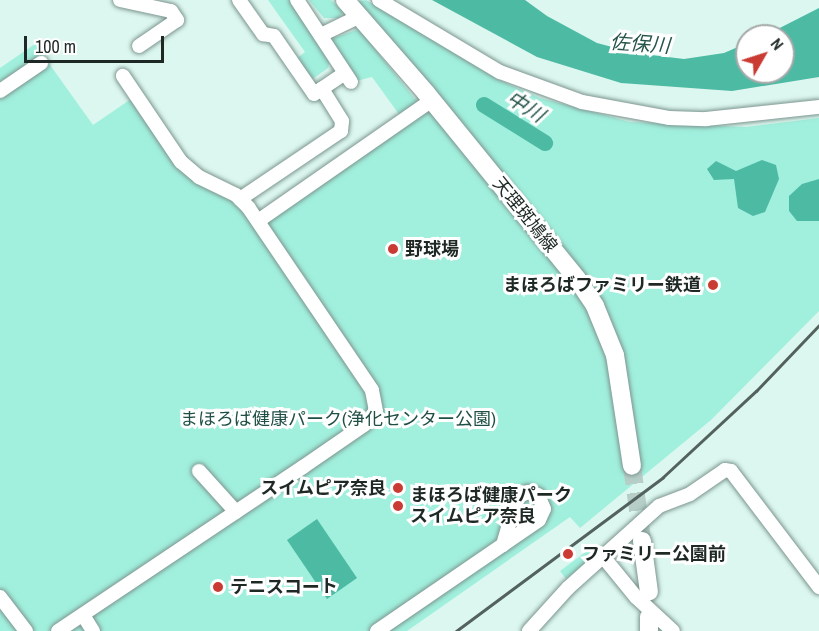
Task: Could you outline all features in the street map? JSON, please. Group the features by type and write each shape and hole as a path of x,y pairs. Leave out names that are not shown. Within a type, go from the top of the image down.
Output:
{"main road":[{"name":"天理斑鳩線","path":"345,0 432,100 577,279 594,306 615,355 632,466"},
{"path":"642,541 649,592"}],"street":[{"path":"120,0 171,11 177,20 139,46"},
{"path":"240,0 263,34 274,36 314,94 348,77 322,34 297,0"},
{"path":"379,0 500,72 582,102 647,115 705,119 819,107"},
{"path":"322,34 360,16"},
{"path":"0,91 41,63"},
{"path":"58,631 364,425 376,411 372,390 258,221 240,199 181,162 123,75"},
{"path":"240,199 341,131 342,121 322,89"},
{"path":"258,221 432,100"},
{"path":"529,631 568,588 605,559 659,506 690,494 725,470 731,471 819,587"},
{"path":"199,471 236,512"},
{"path":"377,631 503,545"},
{"path":"605,559 636,597 673,631"},
{"path":"0,597 26,631"},
{"path":"83,615 93,631"}],"green space":[{"path":"268,0 291,0 330,60 328,68 311,80 296,59 305,52"},
{"path":"309,0 331,0 343,11 339,18 324,18"},
{"name":"まほろば健康パーク(浄化センター公園)","path":"366,0 499,80 540,98 630,122 746,127 819,118 819,311 711,420 580,528 570,517 407,631 0,631 0,68 35,44 93,125 134,97 180,165 229,195 250,218 439,102 353,2"},
{"path":"359,29 418,103 401,117 372,77 356,81 331,44 334,38"},
{"path":"595,545 600,552 566,579 560,571"}],"shaded area":[{"path":"432,0 525,0 547,16 597,43 635,53 684,59 724,53 735,48 735,84 776,84 732,91 621,83 537,57"},
{"path":"819,8 819,77 795,81 795,24 788,24"},
{"path":"762,160 776,165 779,179 765,212 753,216 738,208 734,179 714,180 707,169 716,161 736,171"},
{"path":"819,179 819,221 797,221 789,211 789,196 802,184"},
{"path":"317,519 357,578 327,599 287,540"}],"waterway":[{"name":"中川","path":"484,105 545,143"}],"tunnel":[{"path":"632,466 642,539"}],"railway":[{"path":"456,631 663,477 756,391 819,325"}],"place":[{"name":"野球場","path":"393,249"},
{"name":"まほろばファミリー鉄道","path":"713,285"},
{"name":"スイムピア奈良","path":"398,488"},
{"name":"まほろば健康パーク スイムピア奈良","path":"398,506"},
{"name":"ファミリー公園前","path":"568,554"},
{"name":"テニスコート","path":"218,587"}],"water label":[{"name":"佐保川","path":"640,43"}]}
